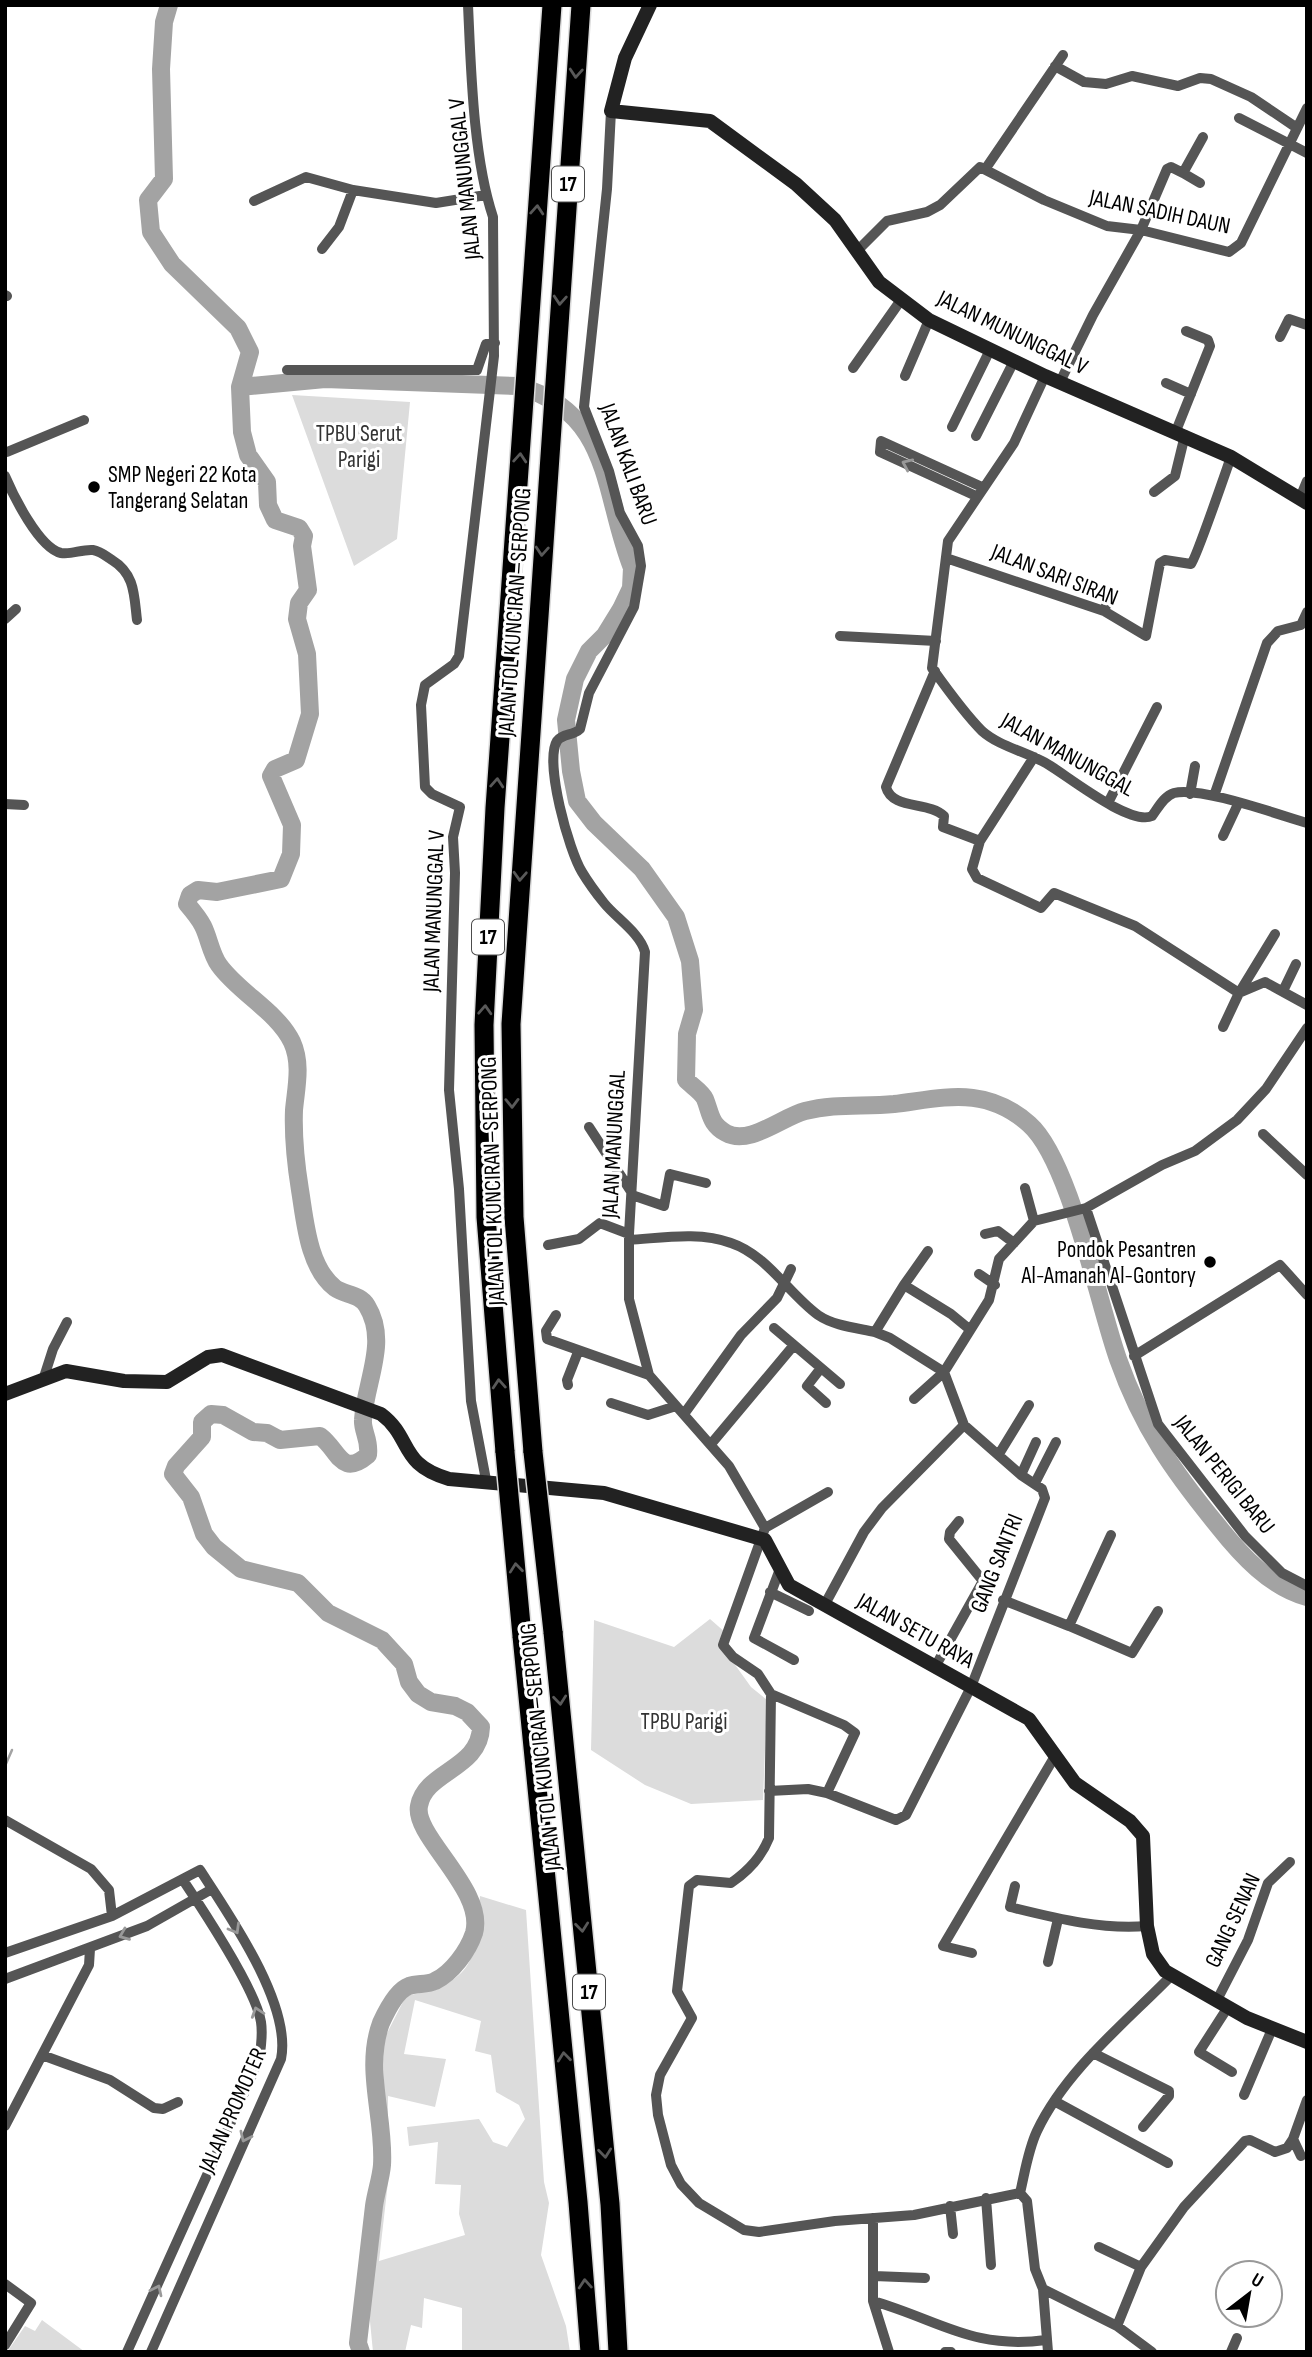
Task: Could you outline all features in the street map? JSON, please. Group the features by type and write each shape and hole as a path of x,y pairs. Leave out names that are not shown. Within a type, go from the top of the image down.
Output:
{"highway":[{"name":"JALAN TOL KUNCIRAN–SERPONG","path":"552,5 495,808 484,1025 486,1217 505,1452 577,2189 590,2352"},
{"name":"JALAN TOL KUNCIRAN–SERPONG","path":"581,5 511,1024 514,1217 533,1452 610,2204 618,2352"}],"street":[{"name":"JALAN MANUNGGAL V","path":"468,5 485,195 493,217 495,343 467,613 459,656 454,664 425,685 421,705 425,787 432,794 460,807 453,837 455,873 449,1090 459,1189 471,1401 486,1480"},
{"path":"611,111 625,58 650,5"},
{"path":"857,251 887,221 933,208 975,169 986,168 1063,55"},
{"path":"1055,66 1084,82 1106,84 1132,76 1178,86 1200,78 1211,79 1251,97 1297,128"},
{"path":"1289,145 1307,108"},
{"name":"JALAN MUNUNGGAL V","path":"611,111 710,121 796,184 835,220 879,282 929,320 1045,376 1231,457 1303,500"},
{"name":"JALAN KALI BARU","path":"561,737 576,733 583,724 589,692 634,607 641,566 638,546 620,513 609,471 584,407 607,189 611,111"},
{"path":"1239,118 1307,153"},
{"path":"1183,173 1203,137"},
{"name":"JALAN SADIH DAUN","path":"986,168 1077,215 1107,226 1141,230 1229,253 1241,243 1289,145"},
{"path":"1060,382 1093,314 1141,230 1167,169 1171,167 1200,183"},
{"path":"254,201 306,177 353,190 436,203 485,195"},
{"path":"322,248 339,228 353,190"},
{"path":"853,368 901,300"},
{"path":"1280,337 1289,319 1307,325"},
{"path":"905,376 929,320"},
{"path":"1154,492 1175,476 1181,433 1191,394 1210,346 1208,340 1186,331"},
{"path":"286,370 477,370 486,344 495,343"},
{"path":"952,427 990,350"},
{"path":"976,436 1014,361"},
{"path":"980,841 943,827 944,816 941,812 930,806 900,801 888,792 886,787 935,671 932,660 948,541 979,491 1014,443 1045,376"},
{"path":"1166,383 1191,394"},
{"path":"6,452 84,420"},
{"path":"881,441 979,491 880,452 881,441"},
{"name":"JALAN SARI SIRAN","path":"946,558 1104,611 1146,636 1160,563 1165,560 1191,564 1195,560 1200,536 1231,457"},
{"path":"5,476 28,521 54,549 62,553 98,551 127,570 134,590 137,620"},
{"path":"1303,500 1307,481"},
{"path":"1104,611 1111,593"},
{"path":"5,619 16,609"},
{"path":"1214,796 1267,643 1278,631 1301,625 1307,612"},
{"path":"840,636 936,642"},
{"name":"JALAN MANUNGGAL","path":"935,671 980,729 1034,757 1108,803 1147,818 1172,794 1214,796 1307,823"},
{"path":"1108,803 1157,707"},
{"name":"JALAN MANUNGGAL","path":"561,737 555,747 556,781 575,858 605,904 640,941 645,952 629,1237 629,1299 649,1375 729,1466 764,1534"},
{"path":"1034,757 980,841 972,869 980,880 1041,908 1054,893 1135,926 1239,993 1247,992 1265,982 1307,1005"},
{"path":"1190,794 1195,766"},
{"path":"5,804 24,805"},
{"path":"1223,836 1238,804"},
{"path":"1223,1027 1239,993 1275,934"},
{"path":"1283,991 1296,964"},
{"path":"914,1399 944,1372 995,1285 999,1259 1034,1221 1081,1210 1163,1165 1195,1152 1237,1120 1266,1089 1307,1028"},
{"path":"589,1128 632,1194 664,1206 672,1173 706,1182"},
{"path":"1263,1135 1307,1175"},
{"path":"1025,1188 1034,1221"},
{"name":"JALAN PERIGI BARU","path":"1081,1210 1134,1356 1150,1410 1171,1443 1245,1536 1282,1573 1307,1586"},
{"path":"548,1245 579,1239 600,1223 629,1237 691,1236 715,1238 734,1244 785,1282 824,1318 890,1338 944,1372 964,1425 1021,1475 1035,1483 1056,1442"},
{"path":"985,1234 998,1231 1014,1243"},
{"path":"875,1332 928,1251"},
{"path":"1134,1356 1280,1265 1307,1295"},
{"path":"611,1403 648,1415 680,1410 741,1335 777,1298 792,1269"},
{"path":"979,1274 995,1285"},
{"path":"904,1285 968,1328"},
{"path":"556,1315 545,1338 578,1352 649,1375"},
{"path":"44,1377 53,1349 68,1322"},
{"path":"774,1328 839,1384"},
{"path":"711,1444 794,1345"},
{"path":"568,1385 567,1380 578,1352"},
{"path":"5,1394 44,1377 76,1371 124,1381 160,1383 173,1380 208,1357 222,1355 381,1414 392,1425 416,1464 431,1474 449,1479 486,1480 604,1493 764,1534"},
{"path":"821,1368 807,1386 826,1403"},
{"path":"999,1454 1029,1405"},
{"path":"824,1605 864,1532 882,1508 964,1425"},
{"path":"1021,1475 1036,1442"},
{"name":"GANG SANTRI","path":"827,1793 896,1820 903,1818 971,1687 1045,1493 1035,1483"},
{"path":"769,1791 808,1790 827,1793 855,1733 844,1725 771,1694 758,1674 733,1657 723,1645 764,1534 828,1492"},
{"path":"935,1667 983,1581 949,1539 950,1532 959,1521"},
{"name":"JALAN SETU RAYA","path":"764,1534 789,1585 1029,1719 1082,1790 1134,1825 1144,1842 1147,1926 1153,1954 1171,1976 1272,2029 1307,2042"},
{"path":"1069,1626 1111,1535"},
{"path":"780,1569 754,1639 794,1660"},
{"path":"770,1592 810,1611"},
{"path":"1003,1600 1132,1653 1158,1611"},
{"path":"771,1694 769,1838 765,1848 744,1874 731,1883 708,1879 696,1880 689,1886 677,1997 692,2018 660,2075 656,2095 658,2115 671,2165 681,2183 699,2203 744,2230 759,2232 914,2215 1020,2193"},
{"path":"972,1953 943,1946 1055,1756"},
{"path":"5,1820 91,1869 109,1890 112,1916"},
{"name":"GANG SENAN","path":"1232,2072 1199,2052 1223,2003 1268,1883 1290,1862"},
{"name":"JALAN PROMOTER","path":"5,1954 112,1916 200,1870 268,1987 279,2015 284,2040 281,2059 151,2352"},
{"name":"JALAN PROMOTER","path":"127,2352 259,2060 261,2021 253,1999 178,1882"},
{"path":"1015,1886 1010,1907 1058,1919 1121,1928 1147,1926"},
{"path":"5,1979 147,1926 212,1889"},
{"path":"1048,1962 1058,1919"},
{"path":"5,2126 89,1965 90,1949"},
{"path":"1020,2193 1038,2129 1056,2102 1093,2053 1171,1976"},
{"path":"1244,2095 1272,2029"},
{"path":"1093,2053 1169,2091 1169,2096 1143,2127"},
{"path":"42,2055 110,2080 154,2108 163,2109 178,2102"},
{"path":"1117,2326 1142,2267 1184,2207 1245,2141 1250,2140 1275,2151 1287,2148 1307,2100"},
{"path":"1056,2102 1168,2163"},
{"path":"1293,2139 1301,2156"},
{"path":"1020,2193 1027,2201 1035,2269 1043,2289 1048,2352"},
{"path":"986,2198 991,2264"},
{"path":"950,2206 953,2234"},
{"path":"873,2218 873,2301 889,2352"},
{"path":"1100,2247 1142,2267"},
{"path":"874,2276 925,2278"},
{"path":"5,2284 31,2303 5,2345"},
{"path":"1043,2289 1117,2326 1152,2352"},
{"path":"873,2301 986,2341 1019,2344 1046,2340"},
{"path":"1231,2352 1237,2338"},
{"path":"945,2352 951,2352"}],"green space":[{"name":"TPBU Serut Parigi","path":"292,395 410,402 397,539 354,566"},
{"name":"TPBU Parigi","path":"710,1619 726,1633 723,1648 751,1687 767,1700 763,1800 691,1804 645,1785 591,1750 594,1620 674,1647"},
{"path":"480,1896 526,1910 544,2182 549,2203 541,2255 566,2326 570,2352 462,2352 462,2308 424,2298 422,2328 411,2325 405,2352 373,2352 368,2301 386,2174 383,2041 406,1996 446,1984 467,1965 473,1953","holes":["415,2000 481,2021 475,2051 491,2055 496,2092 519,2105 525,2119 507,2147 493,2142 479,2119 407,2127 409,2146 438,2142 435,2184 461,2185 459,2214 465,2235 379,2261 388,2182 388,2096 435,2107 446,2059 404,2054"]},
{"path":"42,2320 85,2352 7,2352 25,2326 35,2331"}],"waterway":[{"path":"169,5 164,22 161,69 164,179 148,200 151,232 172,264 238,328 250,352 240,387 325,379 518,386 549,398 572,415 588,435 608,484 632,568 631,588 605,635 589,651 575,679 566,720 571,771 577,801 594,823 642,869 676,917 690,961 694,1010 687,1034 686,1080 704,1096 714,1122 726,1133 745,1136 796,1114 816,1109 964,1097 996,1104 1029,1124 1044,1142 1070,1199 1118,1359 1148,1427 1202,1506 1247,1559 1281,1586 1307,1597"},
{"path":"240,387 242,432 248,455 267,482 268,505 275,520 299,528 304,536 302,546 308,590 299,603 297,619 307,654 310,714 296,760 275,769 271,776 292,825 291,854 281,879 217,892 198,890 190,895 187,904 203,926 219,965 268,1011 292,1042 298,1067 294,1110 295,1150 309,1242 313,1256 326,1279 335,1288 360,1299 367,1306 373,1320 376,1348 363,1420 368,1455 359,1461 346,1463 320,1436 280,1440 267,1433 253,1432 223,1415 211,1414 202,1422 202,1437 176,1466 173,1474 191,1497 204,1534 214,1547 241,1569 298,1583 328,1613 382,1640 404,1664 409,1682 418,1694 431,1702 455,1706 467,1712 481,1727 472,1752 431,1785 423,1794 419,1806 420,1818 427,1832 470,1899 475,1916 474,1933 464,1954 447,1973 435,1981 409,1986 400,1992 383,2018 376,2040 374,2058 382,2165 374,2206 358,2343 361,2352"},
{"path":"5,1766 12,1750"}],"place":[{"name":"SMP Negeri 22 Kota Tangerang Selatan","path":"94,487"},
{"name":"Pondok Pesantren Al-Amanah Al-Gontory","path":"1210,1262"}]}
